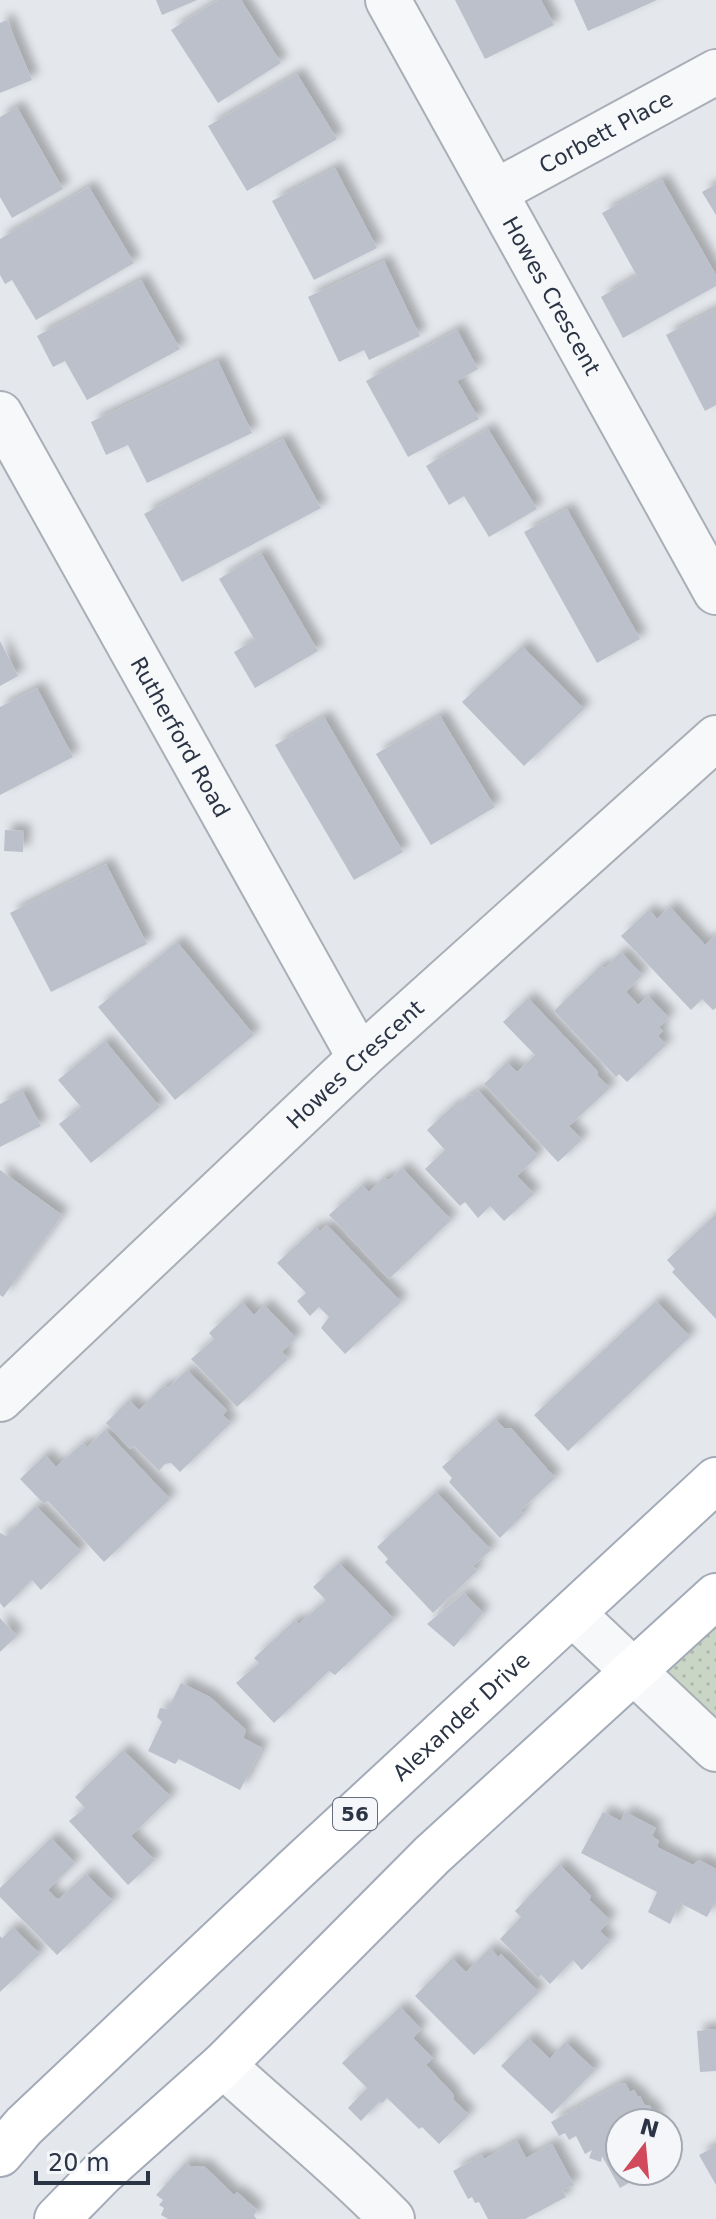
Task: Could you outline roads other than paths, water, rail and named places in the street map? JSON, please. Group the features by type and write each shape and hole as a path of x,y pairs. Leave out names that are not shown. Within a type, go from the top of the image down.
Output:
{"main road":[{"name":"Alexander Drive","path":"0,2154 24,2126 262,1901 716,1480"},
{"path":"57,2219 102,2173 223,2065 432,1855 716,1596"}],"street":[{"name":"Howes Crescent","path":"388,0 716,592"},
{"name":"Corbett Place","path":"495,192 716,72"},
{"name":"Rutherford Road","path":"0,414 360,1058"},
{"name":"Howes Crescent","path":"0,1399 360,1058 716,738"},
{"path":"573,1614 716,1749"},
{"path":"223,2065 358,2184 392,2219"}]}
